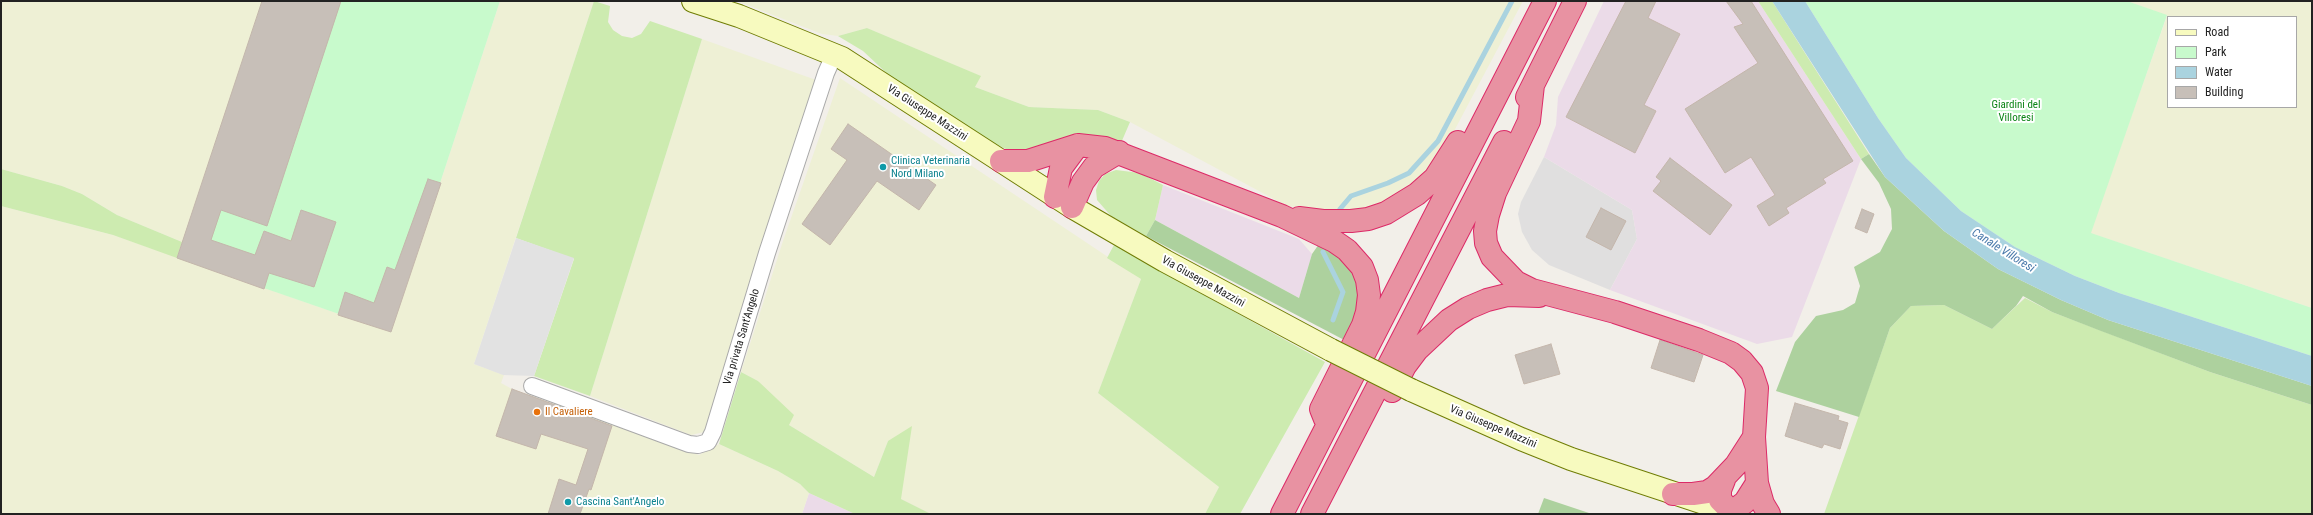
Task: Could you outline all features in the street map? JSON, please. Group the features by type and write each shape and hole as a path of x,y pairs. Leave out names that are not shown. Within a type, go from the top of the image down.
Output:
{"highway":[{"path":"1282,514 1328,427 1545,1"},
{"path":"1315,508 1575,1"},
{"path":"1282,216 1323,221 1351,221 1368,219 1401,205 1435,178 1455,148 1488,87 1500,76 1509,72"},
{"path":"1533,85 1529,121 1495,193 1488,215 1485,231 1486,243 1492,257 1516,282 1532,290 1615,312 1664,328 1719,348 1736,357 1752,373 1757,388 1754,437 1757,483 1769,514"},
{"path":"1001,161 1028,161 1078,146 1092,145 1119,152 1282,216 1334,241 1347,250 1362,267 1367,280 1369,295 1363,325 1321,410 1328,427"},
{"path":"1064,202 1061,168 1078,146"},
{"path":"1064,202 1083,182 1094,167 1119,152"},
{"path":"1315,508 1366,436 1405,366 1432,334 1468,308 1487,300 1506,295 1558,298"},
{"path":"1754,437 1724,480 1720,490 1720,500 1735,513 1745,502 1757,483"},
{"path":"1673,494 1707,492 1724,480"}],"street":[{"name":"Via Giuseppe Mazzini","path":"693,1 739,16 834,55 1064,202 1178,268 1331,350 1410,390 1521,440 1610,473 1735,513"},
{"name":"Via privata Sant'Angelo","path":"532,386 689,444 698,445 708,442 713,432 801,148 826,73 834,55"}],"shaded area":[{"path":"1604,1 1758,1 1861,159 1792,337 1757,344 1610,290 1637,239 1632,210 1544,157 1556,125 1558,97"},
{"path":"1544,157 1632,210 1637,239 1610,290 1549,265 1532,250 1522,232 1518,214 1521,202"},
{"path":"1163,185 1299,239 1312,254 1299,298 1155,220"},
{"path":"516,238 574,258 534,376 503,375 474,364"},
{"path":"809,493 855,514 802,514"}],"green space":[{"path":"1,1 262,1 182,242 117,215 82,194 62,186 1,169"},
{"path":"262,1 500,1 391,332 177,258"},
{"path":"500,1 594,1 474,364 504,375 501,383 512,389 699,455 719,444 778,471 800,484 809,493 802,514 1,514 1,206 113,235 391,332"},
{"path":"594,1 610,6 608,22 613,30 622,36 632,38 641,34 650,21 702,39 590,396 534,376 574,259 516,238"},
{"path":"737,1 1523,1 1444,150 1416,184 1382,206 1348,213 1287,206 1130,122 1098,110 1029,107 975,87 980,76 867,28 838,36 822,34"},
{"path":"1758,1 1772,1 1869,154 1861,159"},
{"name":"Giardini del Villoresi","path":"1805,1 2127,1 2167,15 2091,233 2312,308 2312,356 2119,293 2075,276 2015,247 1961,211 1906,158 1878,118"},
{"path":"2127,1 2312,1 2312,308 2090,233 2167,16"},
{"path":"867,28 981,76 975,87 1029,107 1098,110 1130,122 1121,143 1021,152 1006,149 989,141 895,81 863,51 838,36"},
{"path":"702,39 816,80 704,432 691,435 590,396"},
{"path":"840,78 1141,279 1098,393 1219,487 1205,514 931,514 901,499 888,441 874,477 789,425 758,381 741,372 783,241"},
{"path":"1869,154 1885,177 1944,231 1998,269 2061,300 2108,320 2312,386 2312,405 2210,372 2101,331 2052,312 2023,296 2016,306 1992,329 1944,305 1911,306 1890,328 1859,417 1776,391 1795,342 1816,316 1843,310 1855,303 1860,286 1854,267 1880,252 1892,229 1891,209 1879,183 1861,159"},
{"path":"1,169 62,186 82,194 117,215 182,242 177,258 113,235 1,206"},
{"path":"1116,170 1140,173 1163,185 1155,220 1146,236 1111,216 1097,200 1096,190 1099,181 1105,174"},
{"path":"1155,220 1299,298 1312,254 1319,244 1332,251 1354,270 1362,300 1348,342 1146,236"},
{"path":"1114,245 1325,362 1240,514 1205,514 1219,487 1098,393 1141,279 1107,258"},
{"path":"2025,298 2052,312 2210,372 2312,405 2312,514 1824,514 1890,328 1911,306 1944,305 1992,329"},
{"path":"741,372 758,381 794,415 789,425 874,477 888,441 912,426 901,499 931,514 855,514 809,493 800,484 778,471 719,444"},
{"path":"1544,498 1592,514 1538,514"}],"water":[{"name":"Canale Villoresi","path":"1772,1 1805,1 1878,118 1906,158 1961,211 2015,247 2075,276 2119,293 2312,356 2312,386 2108,320 2061,300 1998,269 1944,231 1885,177"}],"building":[{"path":"262,1 341,1 267,226 221,210 211,240 255,255 264,231 291,241 301,210 336,222 314,287 269,273 264,289 177,258"},
{"path":"1626,1 1656,1 1648,18 1680,34 1644,105 1656,111 1635,153 1566,117"},
{"path":"1726,1 1751,1 1853,161 1823,179 1826,183 1786,208 1789,213 1769,226 1757,206 1775,195 1751,157 1725,173 1685,109 1758,63 1734,27 1743,24"},
{"path":"848,124 936,185 919,210 877,181 830,245 802,224 847,160 831,149"},
{"path":"1670,158 1732,205 1710,235 1653,191 1661,181 1656,177"},
{"path":"428,179 441,183 391,332 338,315 345,292 374,303 387,267 395,270"},
{"path":"1601,208 1626,221 1611,250 1586,237"},
{"path":"1862,209 1874,214 1867,233 1855,228"},
{"path":"1660,340 1703,355 1694,382 1651,368"},
{"path":"1551,344 1560,374 1524,384 1515,355"},
{"path":"512,389 612,426 591,490 589,489 580,514 548,514 559,479 576,485 588,449 541,434 536,449 496,436"},
{"path":"1795,403 1839,416 1838,420 1848,423 1840,449 1824,444 1822,448 1785,436"}],"waterway":[{"path":"1340,209 1351,196 1388,183 1409,173 1438,141 1512,1"},
{"path":"1323,252 1343,292 1333,320"}],"place":[{"name":"Clinica Veterinaria Nord Milano","path":"883,167"},
{"name":"Il Cavaliere","path":"537,412"},
{"name":"Cascina Sant'Angelo","path":"568,502"}]}
